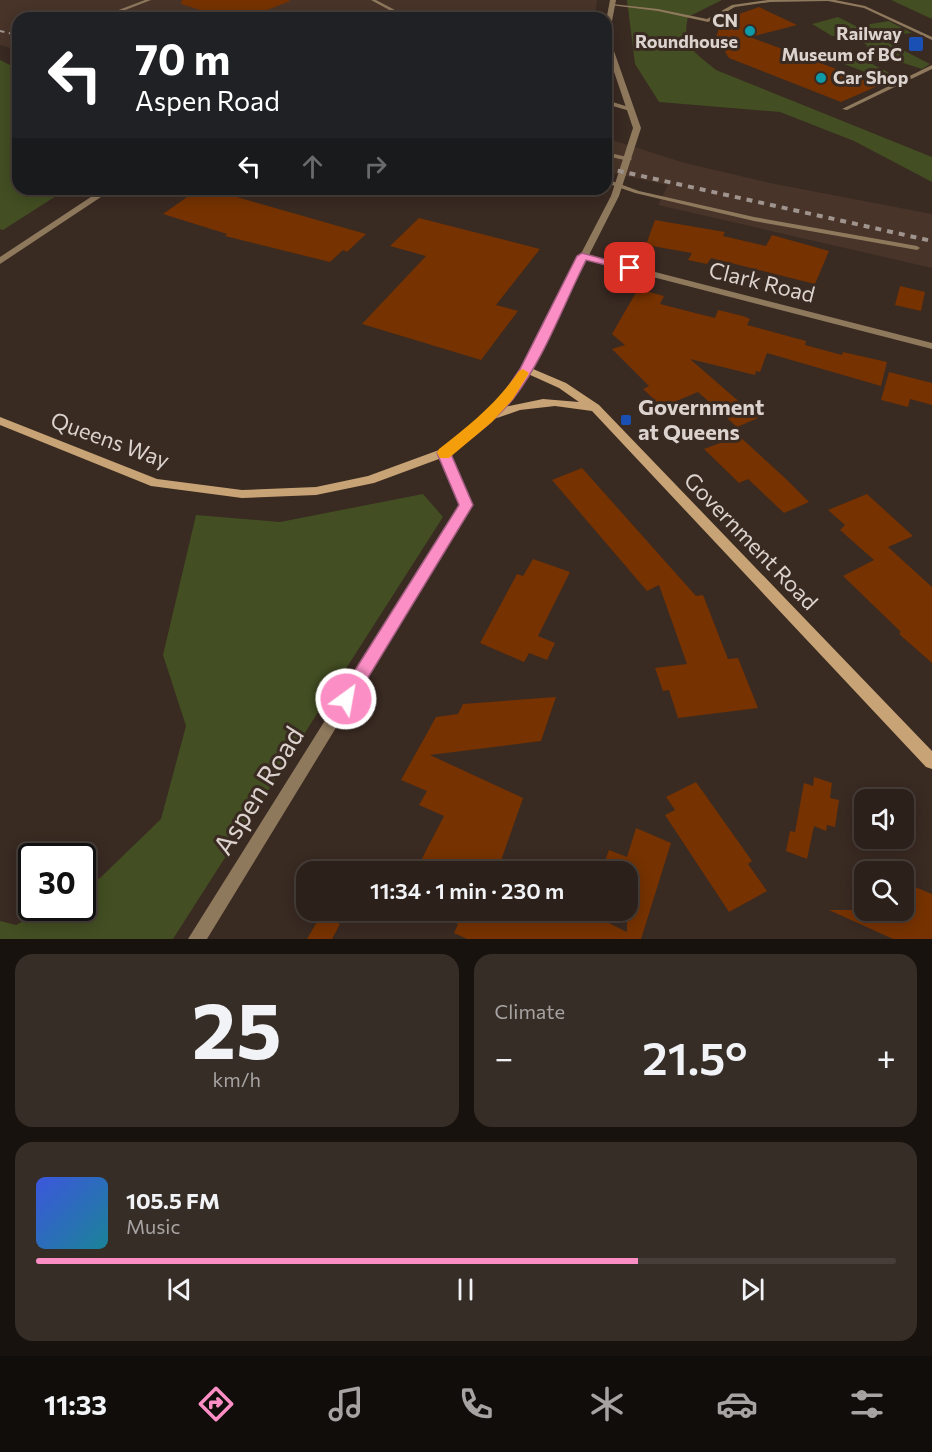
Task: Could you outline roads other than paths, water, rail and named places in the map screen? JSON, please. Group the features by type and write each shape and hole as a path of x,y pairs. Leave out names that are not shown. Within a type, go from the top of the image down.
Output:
{"street":[{"path":"526,369 619,185 628,159 636,128 612,56"},
{"path":"0,261 100,195"},
{"name":"Clark Road","path":"582,256 932,346"},
{"name":"Government Road","path":"526,369 560,382 595,408 932,762"},
{"name":"Queens Way","path":"0,421 155,483 242,494 316,491 370,480 443,453 487,419 508,396 526,369"},
{"path":"487,419 515,406 543,400 595,408"},
{"name":"Aspen Road","path":"197,939 466,505 443,453"}],"lane":[{"path":"117,11 149,0"},
{"path":"373,0 396,12"},
{"path":"612,3 708,21 734,6 770,1 828,0 865,7 932,39"},
{"path":"845,109 932,67"},
{"path":"612,104 630,109"},
{"path":"612,155 628,159"},
{"path":"612,183 754,219 917,248"}],"railway":[{"path":"0,31 12,34"},
{"path":"612,169 932,241"}],"place":[{"name":"CN Roundhouse","path":"750,31"},
{"name":"Railway Museum of BC","path":"916,44"},
{"name":"Car Shop","path":"821,78"},
{"name":"Government at Queens","path":"626,420"}]}
